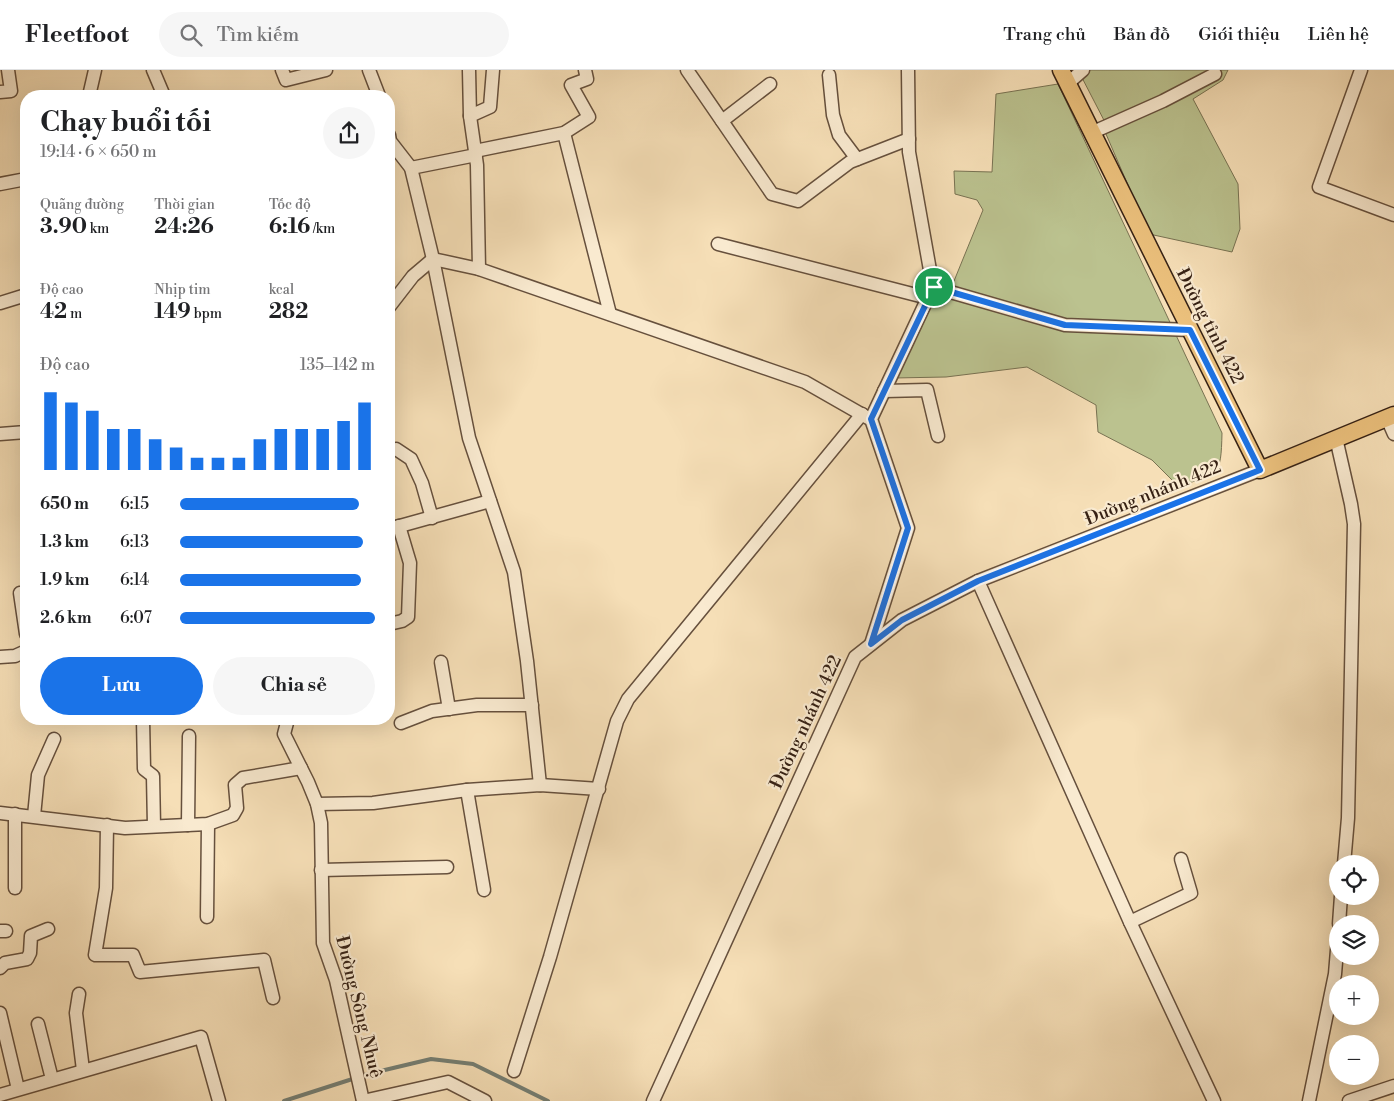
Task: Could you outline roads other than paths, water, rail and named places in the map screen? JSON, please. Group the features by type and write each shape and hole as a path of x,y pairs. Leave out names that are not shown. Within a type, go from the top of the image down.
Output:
{"main road":[{"name":"Đường tỉnh 422","path":"1064,77 1260,470"},
{"path":"1260,470 1390,416"}],"street":[{"path":"0,92 11,91 8,70"},
{"path":"90,90 95,70"},
{"path":"153,70 161,90"},
{"path":"284,75 326,70"},
{"path":"369,70 377,90"},
{"path":"469,70 470,116 475,153 479,269"},
{"path":"470,116 490,107 493,70"},
{"path":"411,168 564,133 589,117 571,85 587,79 585,70"},
{"path":"687,70 772,194 798,201 850,162 909,139"},
{"path":"514,1072 617,721 628,699 866,417 884,391 931,293 909,152 908,70"},
{"path":"1064,77 1083,70"},
{"path":"1362,70 1319,187 1394,215"},
{"path":"1091,133 1163,101 1215,74"},
{"path":"829,75 838,136 856,159"},
{"path":"722,121 770,84"},
{"path":"564,133 610,314"},
{"path":"395,147 411,168 433,259 469,438 514,572 532,705 540,785"},
{"path":"0,184 20,180"},
{"path":"718,244 1065,325 1190,330"},
{"path":"433,259 479,269 805,382 866,417 908,528 871,644"},
{"path":"395,299 413,276 433,259"},
{"path":"0,303 20,297"},
{"path":"884,391 927,390 938,436"},
{"path":"1390,416 1394,434"},
{"path":"0,434 20,432"},
{"path":"1336,438 1354,524 1348,818 1345,855"},
{"path":"395,449 411,459 422,482 432,518"},
{"name":"Đường nhánh 422","path":"653,1101 855,657 902,620 978,581 1260,470"},
{"path":"395,528 490,501"},
{"path":"395,530 410,563 408,617 395,623"},
{"path":"978,581 1130,922 1214,1101"},
{"path":"0,658 20,654"},
{"path":"441,662 449,708"},
{"path":"401,723 432,711 449,708 477,705 532,705"},
{"path":"142,725 144,769 153,776 154,826"},
{"name":"Đường Sông Nhuệ","path":"286,725 284,734 317,804 321,823 323,943 336,980 363,1101"},
{"path":"188,825 189,736"},
{"path":"34,816 38,775 54,739"},
{"path":"0,813 125,828 208,824 219,822 233,815 237,808 235,785 243,778 301,768"},
{"path":"317,804 373,803 467,790 540,785 598,789"},
{"path":"467,790 484,890"},
{"path":"15,814 15,888"},
{"path":"207,917 208,824"},
{"path":"107,825 106,888 96,955 133,955 140,972 264,960 274,998"},
{"path":"1130,922 1191,893 1181,859"},
{"path":"321,870 447,867"},
{"path":"0,968 5,963 27,960 30,954 31,936 48,929"},
{"path":"1309,1101 1335,965"},
{"path":"79,994 76,1012 83,1070"},
{"path":"0,1013 10,1094 52,1079 201,1037 218,1101"},
{"path":"38,1024 52,1079"},
{"path":"363,1101 448,1082 485,1101"},
{"path":"1349,1101 1394,1086"}],"waterway":[{"path":"284,1101 368,1074 431,1059 473,1064 548,1101"}]}
